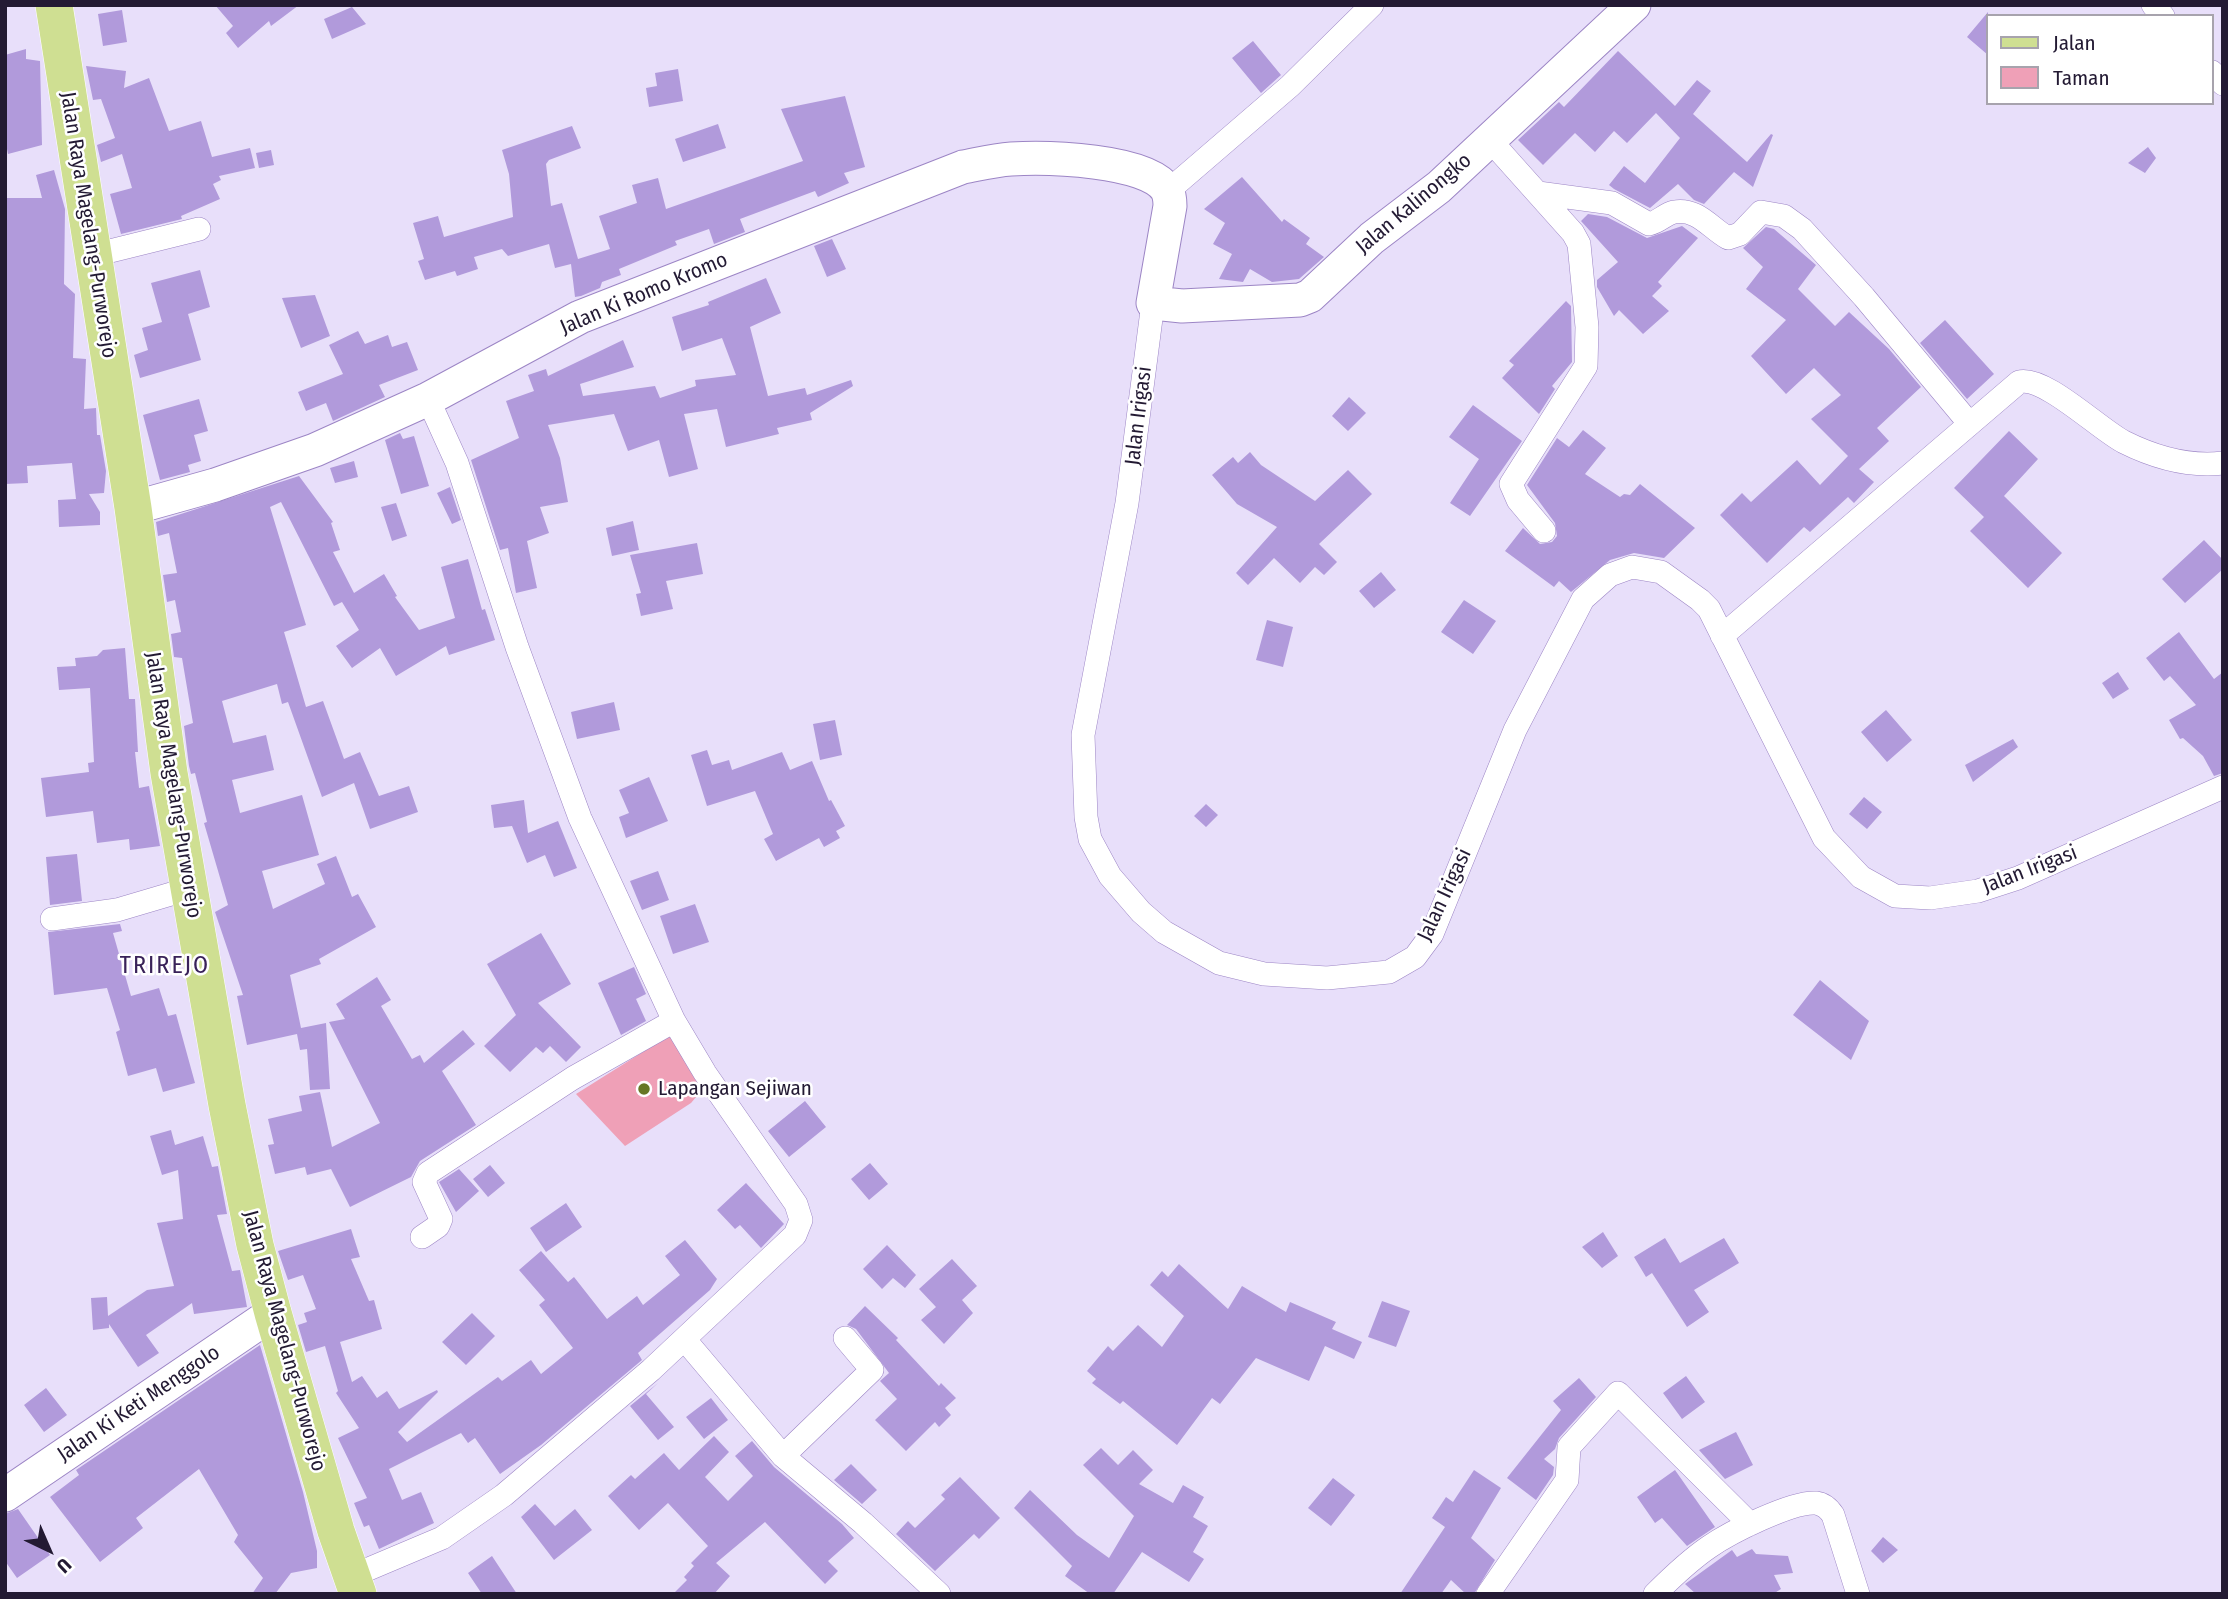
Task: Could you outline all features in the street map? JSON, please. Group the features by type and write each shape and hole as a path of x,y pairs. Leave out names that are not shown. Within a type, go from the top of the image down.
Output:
{"main road":[{"name":"Jalan Raya Magelang-Purworejo","path":"54,5 133,508 188,889 227,1105 273,1313 355,1585"}],"street":[{"path":"1168,191 1290,86 1372,5"},
{"name":"Jalan Kalinongko","path":"1153,303 1182,306 1286,302 1310,296 1372,239 1439,187 1634,5"},
{"path":"1489,139 1577,238 1588,345 1582,374 1512,481 1511,488 1544,531"},
{"name":"Jalan Ki Romo Kromo","path":"133,508 215,485 315,450 429,399 580,317 963,167 1009,159 1075,160 1142,174 1168,191"},
{"name":"Jalan Irigasi","path":"1168,191 1170,206 1153,303 1127,503 1083,735 1086,817 1090,839 1121,891 1164,932 1219,962 1264,974 1327,978 1389,972 1415,957 1433,934 1515,730 1583,599 1599,583 1625,568 1661,572 1700,600 1723,636 1824,838 1861,877 1895,896 1930,898 1978,891 2018,878 2223,787"},
{"path":"1538,193 1612,203 1649,224 1670,213 1698,215 1728,238 1740,234 1761,212 1784,216 1802,229 1864,297 1969,423"},
{"path":"94,255 199,229"},
{"path":"1723,636 2014,384 2028,381 2079,410 2122,441 2181,462 2223,463"},
{"path":"355,1585 471,1520 558,1451 685,1340 794,1235 802,1220 796,1204 705,1073 674,1021 580,818 517,646 457,463 429,399"},
{"path":"52,919 117,910 188,889"},
{"path":"422,1237 438,1226 441,1219 424,1182 428,1173 573,1078 674,1021"},
{"name":"Jalan Ki Keti Menggolo","path":"5,1495 273,1313"},
{"path":"783,1456 872,1370 845,1338"},
{"path":"685,1340 783,1456 863,1523 939,1594"},
{"path":"1488,1594 1567,1480 1569,1447 1618,1394 1750,1524"},
{"path":"1655,1594 1709,1547 1750,1524 1809,1504 1824,1506 1833,1516 1858,1594"}],"green space":[{"name":"Lapangan Sejiwan","path":"673,1033 708,1083 691,1103 625,1146 576,1094"}],"building":[{"path":"215,5 299,5 271,26 269,21 238,48 226,33 233,26"},
{"path":"352,7 366,24 332,39 324,19"},
{"path":"122,10 127,42 103,46 98,14"},
{"path":"1986,14 1986,53 1967,37"},
{"path":"1253,41 1281,75 1261,93 1232,58"},
{"path":"26,49 26,59 40,61 42,145 8,154 5,139 5,55"},
{"path":"1618,51 1675,106 1697,80 1711,91 1693,114 1747,162 1771,134 1773,135 1753,187 1734,172 1704,204 1694,200 1678,184 1650,208 1614,189 1609,185 1624,166 1645,183 1680,138 1656,113 1627,143 1614,131 1595,152 1575,133 1543,165 1518,140 1559,102 1564,107"},
{"path":"86,66 126,71 124,88 149,78 169,131 201,121 212,157 250,148 255,168 219,176 221,180 213,184 220,199 181,216 182,219 121,234 110,194 132,188 122,154 101,162 97,145 115,138 101,99 93,100"},
{"path":"678,69 683,101 649,107 646,88 657,86 655,73"},
{"path":"845,96 865,167 844,173 849,183 818,197 815,191 740,219 745,232 714,244 709,229 675,241 677,245 619,269 621,275 602,282 600,288 575,297 571,264 555,268 549,244 508,256 502,249 474,257 478,269 457,276 455,271 425,280 418,261 424,259 413,223 438,216 444,237 513,217 509,174 502,150 572,126 581,148 549,160 546,164 551,206 562,203 578,259 610,249 599,216 637,203 632,185 658,178 666,209 803,161 781,109"},
{"path":"718,124 726,148 683,162 675,139"},
{"path":"2148,147 2156,158 2145,173 2128,163"},
{"path":"271,150 274,165 259,168 256,153"},
{"path":"54,170 65,209 64,284 75,294 73,358 86,359 84,409 96,408 97,435 100,435 106,471 104,493 89,494 100,512 100,525 59,527 58,500 76,499 72,463 27,466 28,483 5,484 5,198 42,198 36,175"},
{"path":"1242,177 1282,222 1284,219 1310,238 1306,244 1324,257 1299,279 1272,282 1250,269 1243,282 1219,279 1232,254 1213,244 1225,223 1204,209"},
{"path":"1588,214 1607,217 1647,238 1682,226 1698,238 1658,282 1662,286 1652,296 1669,311 1643,334 1619,310 1614,316 1597,287 1597,280 1618,262 1581,221"},
{"path":"1766,227 1774,229 1816,265 1798,289 1835,326 1849,312 1889,349 1921,387 1877,428 1889,441 1859,469 1874,482 1854,503 1848,497 1810,532 1804,527 1767,563 1720,515 1742,493 1751,502 1797,460 1820,485 1848,456 1811,419 1841,395 1814,368 1786,394 1751,356 1786,320 1746,289 1763,267 1743,248"},
{"path":"832,239 846,269 827,277 814,246"},
{"path":"200,270 210,307 188,314 201,360 140,378 134,355 148,350 142,328 162,322 151,283"},
{"path":"766,278 781,313 750,327 768,396 805,388 807,395 851,380 853,386 810,413 812,420 777,428 779,434 726,447 717,409 684,414 698,469 669,477 659,440 628,451 614,414 548,425 560,458 568,502 540,507 549,533 527,541 537,588 516,593 508,548 500,550 471,460 519,438 506,401 534,391 528,375 546,369 548,376 623,340 634,367 580,384 583,396 655,386 660,398 696,386 695,380 736,375 722,338 682,351 672,317 709,305 708,302"},
{"path":"315,295 330,336 301,348 282,298"},
{"path":"1566,301 1571,306 1572,362 1552,386 1555,389 1539,414 1502,378 1514,365 1509,361"},
{"path":"1945,320 1994,374 1967,399 1920,343"},
{"path":"358,331 365,344 388,335 392,347 407,342 418,370 379,385 385,397 333,421 326,403 306,411 298,392 343,374 329,345"},
{"path":"1349,397 1366,413 1348,431 1332,416"},
{"path":"199,399 208,431 194,435 201,461 188,465 190,472 160,480 143,415"},
{"path":"1473,405 1522,441 1470,516 1450,503 1479,459 1449,437"},
{"path":"1583,430 1606,448 1585,474 1620,497 1624,494 1630,495 1640,484 1695,528 1664,558 1634,553 1610,560 1571,592 1559,581 1554,587 1505,551 1523,528 1540,544 1552,542 1557,536 1555,523 1527,485 1557,438 1569,447"},
{"path":"2009,431 2038,459 2004,496 2062,553 2028,588 1970,531 1984,517 1954,488"},
{"path":"400,433 403,439 414,436 429,486 401,494 385,440"},
{"path":"1250,452 1261,465 1315,501 1348,470 1372,494 1319,544 1337,562 1324,575 1315,567 1300,583 1274,558 1248,585 1236,573 1277,527 1237,504 1212,475 1233,457 1238,463"},
{"path":"354,461 358,477 335,483 330,468"},
{"path":"299,476 333,522 331,523 340,550 333,552 354,593 384,574 397,596 395,597 419,630 455,618 441,567 468,559 482,610 485,609 495,640 449,655 446,646 396,676 380,648 352,668 336,646 359,630 342,602 334,606 281,502 270,507 306,625 284,632 306,707 323,701 344,759 360,752 379,796 409,786 418,812 370,829 354,783 322,797 288,702 282,704 277,684 222,701 233,743 266,735 274,770 232,780 240,813 302,795 319,855 262,871 273,909 325,884 317,864 336,856 352,897 358,894 376,927 319,959 321,964 290,975 301,1028 326,1023 330,1089 310,1090 307,1049 300,1050 297,1034 247,1045 237,996 243,995 215,912 228,905 204,823 207,822 195,773 191,774 189,766 184,726 193,723 182,658 174,657 171,634 181,632 175,600 167,602 163,575 177,573 169,533 158,536 156,522"},
{"path":"450,487 461,520 452,524 437,493"},
{"path":"396,503 407,536 392,541 381,507"},
{"path":"633,521 639,550 612,556 606,528"},
{"path":"2204,540 2223,560 2223,569 2185,603 2162,579"},
{"path":"697,543 703,574 666,581 673,609 641,616 636,594 641,593 630,555"},
{"path":"1381,572 1396,590 1374,608 1359,591"},
{"path":"1464,600 1496,621 1473,654 1441,632"},
{"path":"1267,620 1293,627 1283,667 1256,660"},
{"path":"2179,632 2214,679 2223,672 2223,773 2214,776 2203,756 2183,738 2180,739 2169,720 2196,705 2170,676 2164,681 2146,658"},
{"path":"125,648 129,699 135,699 138,752 135,752 139,788 149,786 160,846 130,850 129,839 97,843 93,811 46,817 41,778 89,772 88,763 94,762 90,688 59,690 57,667 76,666 75,658 97,656 103,650"},
{"path":"2118,672 2129,689 2113,699 2102,683"},
{"path":"614,702 620,730 577,739 571,712"},
{"path":"1886,710 1912,740 1887,762 1861,732"},
{"path":"835,720 842,755 820,760 813,724"},
{"path":"2013,739 2018,747 1973,782 1965,765"},
{"path":"707,750 712,765 729,760 732,770 782,752 790,770 812,761 829,801 831,800 845,826 836,831 840,838 824,847 819,838 776,861 764,839 773,834 755,791 707,806 691,755"},
{"path":"649,777 668,821 626,838 619,817 629,813 619,790"},
{"path":"1864,797 1882,812 1867,829 1849,814"},
{"path":"524,800 528,833 558,821 577,868 554,877 545,855 527,863 512,826 494,828 491,805"},
{"path":"1206,804 1218,815 1206,827 1194,816"},
{"path":"77,854 82,901 50,905 46,857"},
{"path":"658,871 669,900 642,910 630,881"},
{"path":"695,904 709,942 673,954 660,916"},
{"path":"120,924 122,931 113,933 131,996 159,988 168,1016 176,1014 195,1083 163,1092 156,1068 128,1076 116,1032 120,1030 107,988 54,995 48,932"},
{"path":"541,933 571,984 538,1003 581,1047 566,1062 550,1046 543,1053 536,1047 510,1072 484,1046 516,1015 487,964"},
{"path":"634,967 646,994 636,999 646,1021 621,1035 598,983"},
{"path":"377,977 391,1000 381,1006 412,1059 420,1055 424,1063 463,1030 475,1044 442,1071 476,1125 420,1161 411,1177 350,1207 331,1169 307,1175 305,1167 275,1174 268,1145 274,1144 268,1119 302,1111 299,1096 320,1092 332,1147 380,1123 329,1022 345,1019 336,1004"},
{"path":"1820,980 1869,1021 1851,1060 1793,1015"},
{"path":"805,1101 826,1127 789,1157 768,1131"},
{"path":"171,1130 175,1145 203,1136 212,1167 218,1166 227,1214 217,1215 232,1271 240,1270 247,1307 194,1314 192,1303 146,1335 159,1353 138,1367 109,1324 109,1328 93,1330 91,1298 107,1297 108,1316 147,1290 174,1286 157,1223 183,1219 178,1170 162,1175 150,1136"},
{"path":"870,1163 888,1184 869,1200 851,1179"},
{"path":"490,1165 505,1183 488,1197 473,1179"},
{"path":"459,1169 479,1191 456,1212 439,1182"},
{"path":"746,1183 784,1224 761,1248 740,1225 735,1229 717,1210"},
{"path":"566,1203 582,1227 546,1252 530,1228"},
{"path":"351,1229 360,1257 351,1259 369,1301 374,1300 382,1329 340,1342 352,1382 362,1376 377,1398 387,1391 399,1409 437,1390 438,1392 398,1432 407,1442 498,1377 502,1381 531,1360 541,1374 573,1348 539,1305 545,1300 519,1270 541,1251 568,1282 574,1277 607,1319 637,1296 643,1305 680,1275 665,1256 685,1240 717,1279 710,1290 638,1353 642,1360 541,1445 500,1474 475,1438 468,1443 461,1433 389,1469 402,1500 421,1492 434,1523 379,1549 369,1525 364,1527 354,1503 367,1498 338,1438 359,1428 336,1393 338,1391 325,1346 306,1352 298,1325 307,1322 304,1313 316,1309 303,1275 288,1280 278,1251"},
{"path":"1603,1232 1618,1256 1602,1268 1582,1247"},
{"path":"1665,1238 1680,1263 1724,1238 1739,1263 1694,1290 1709,1312 1687,1327 1652,1273 1646,1277 1634,1257"},
{"path":"887,1245 916,1275 905,1288 893,1278 882,1289 863,1269"},
{"path":"952,1259 977,1286 962,1300 973,1313 944,1344 921,1320 936,1307 919,1289"},
{"path":"1179,1264 1228,1309 1242,1286 1286,1312 1290,1302 1336,1322 1332,1329 1362,1342 1354,1359 1325,1346 1309,1381 1256,1358 1220,1404 1212,1398 1177,1445 1123,1401 1120,1404 1092,1383 1096,1379 1087,1371 1108,1346 1113,1351 1138,1325 1162,1347 1184,1316 1150,1285 1162,1271 1168,1277"},
{"path":"1382,1301 1410,1311 1396,1347 1368,1337"},
{"path":"865,1306 898,1338 896,1340 939,1386 941,1383 956,1398 945,1408 951,1415 939,1427 935,1422 906,1451 875,1420 897,1399 880,1381 889,1373 856,1329 847,1325"},
{"path":"472,1313 495,1336 466,1365 442,1342"},
{"path":"260,1345 303,1492 317,1551 317,1568 291,1573 275,1594 252,1594 263,1578 234,1542 238,1535 199,1469 136,1518 143,1528 100,1562 50,1497 79,1475 76,1470"},
{"path":"1686,1376 1705,1402 1682,1419 1663,1393"},
{"path":"1579,1378 1596,1397 1544,1459 1554,1467 1553,1475 1536,1500 1507,1478 1561,1410 1553,1401"},
{"path":"658,1383 646,1394 674,1427 658,1440 630,1406"},
{"path":"46,1388 67,1415 44,1432 24,1405"},
{"path":"711,1398 728,1420 704,1439 686,1417"},
{"path":"1736,1432 1753,1465 1725,1479 1699,1450"},
{"path":"714,1436 729,1452 705,1477 728,1501 753,1476 735,1456 752,1441 774,1467 842,1524 854,1538 828,1561 838,1571 825,1584 765,1522 716,1563 730,1576 714,1594 673,1594 687,1580 684,1577 694,1566 691,1563 708,1546 668,1503 639,1530 608,1496 631,1475 635,1479 664,1453 679,1470"},
{"path":"1101,1448 1118,1465 1133,1450 1153,1470 1139,1484 1173,1503 1183,1485 1204,1497 1193,1517 1208,1526 1193,1552 1204,1559 1189,1582 1142,1552 1113,1594 1090,1594 1065,1576 1072,1566 1014,1508 1030,1490 1077,1535 1109,1558 1134,1516 1083,1465"},
{"path":"851,1464 877,1490 862,1504 834,1480"},
{"path":"1474,1470 1501,1488 1471,1538 1495,1560 1474,1594 1466,1594 1451,1580 1441,1594 1400,1594 1445,1527 1432,1518 1446,1497 1453,1502"},
{"path":"1675,1470 1715,1527 1687,1546 1662,1518 1655,1523 1637,1497"},
{"path":"960,1477 1000,1518 979,1539 974,1534 935,1571 896,1534 908,1521 915,1528 945,1499 941,1495"},
{"path":"1333,1478 1355,1495 1331,1526 1308,1508"},
{"path":"535,1504 555,1526 575,1509 592,1530 554,1560 521,1517"},
{"path":"18,1509 50,1555 17,1578 5,1561 5,1514"},
{"path":"1883,1537 1898,1550 1883,1563 1871,1551"},
{"path":"1752,1549 1756,1554 1788,1556 1793,1573 1774,1575 1781,1589 1773,1594 1696,1594 1685,1584 1732,1550 1737,1557"},
{"path":"492,1556 517,1594 482,1594 468,1573"}],"place":[{"name":"Lapangan Sejiwan","path":"644,1089"}],"district":[{"name":"TRIREJO","path":"165,966"}]}
